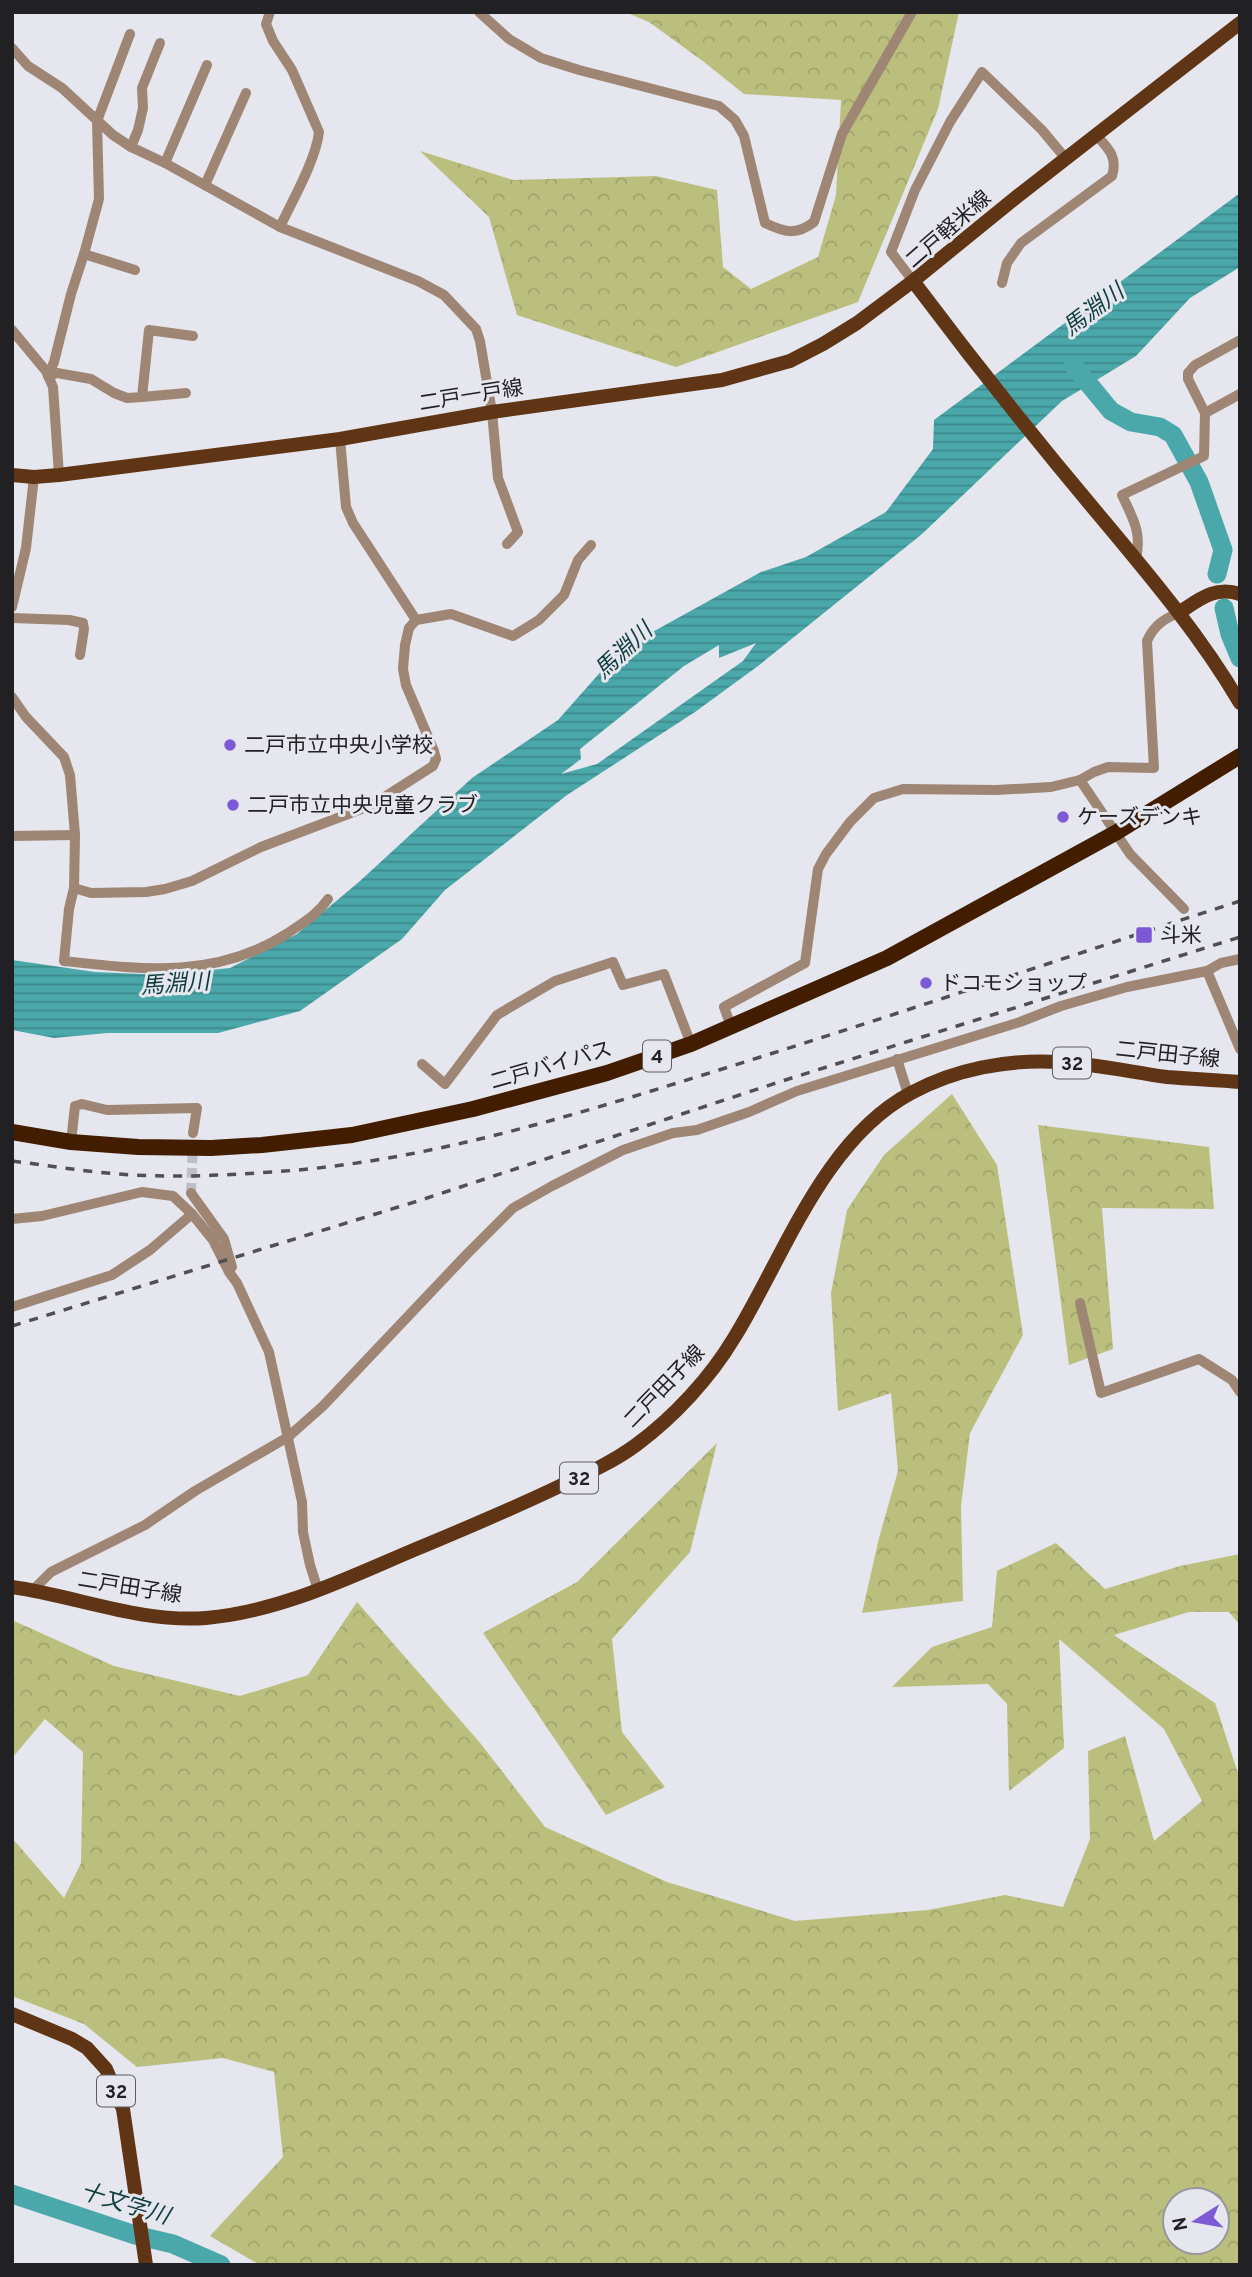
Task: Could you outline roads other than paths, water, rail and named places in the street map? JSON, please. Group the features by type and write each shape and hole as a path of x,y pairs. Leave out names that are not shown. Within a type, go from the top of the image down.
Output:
{"highway":[{"name":"二戸バイパス","path":"12,1132 71,1142 138,1147 211,1148 262,1145 352,1135 473,1109 607,1073 691,1044 887,958 1117,832 1240,756"}],"main road":[{"name":"二戸軽米線","path":"1180,612 964,349 913,281 1240,23"},
{"name":"二戸一戸線","path":"12,475 59,475 340,439 492,412 722,380 790,361 823,344 857,323 913,281"},
{"path":"1240,594 1228,590 1216,592 1180,612 1217,664 1240,703"},
{"name":"二戸田子線","path":"12,1587 101,1606 178,1618 205,1618 292,1601 500,1514 610,1462 638,1444 687,1398 712,1370 734,1339 809,1200 848,1144 878,1116 908,1094 976,1068 1017,1062 1060,1062 1170,1077 1240,1082"},
{"name":"32","path":"12,2014 72,2039 87,2048 106,2069 123,2109 146,2264"}],"street":[{"path":"270,12 266,24 273,41 292,71 319,132 318,140 280,227"},
{"path":"479,12 509,39 541,58 719,106 735,120 744,136 765,223 783,232 803,230 814,222 842,134 912,12"},
{"path":"48,376 99,199 97,121 130,34"},
{"path":"131,147 138,130 142,88 160,43"},
{"path":"12,48 28,66 62,88 97,121 131,147 280,227 418,281 444,295 476,329 480,341 492,412 498,478 518,532 507,544"},
{"path":"164,163 206,65"},
{"path":"913,281 891,251 915,190 950,122 982,72 1042,130 1066,159"},
{"path":"205,185 246,93"},
{"path":"1002,283 1007,263 1021,243 1112,176 1113,154 1096,135"},
{"path":"84,254 135,270"},
{"path":"12,330 37,358 53,387 59,475"},
{"path":"142,397 149,330 193,336"},
{"path":"1136,559 1138,528 1122,495 1204,456 1205,413 1188,379 1188,373 1195,365 1240,340"},
{"path":"48,376 57,373 91,379 127,398 186,393"},
{"path":"1205,413 1240,394"},
{"path":"340,439 349,515 416,620"},
{"path":"12,607 26,548 34,477"},
{"path":"74,888 91,892 146,892 192,881 261,847 372,805 433,766 436,760 434,751 403,669 409,628 416,620 451,614 513,636 539,620 564,596 578,561 591,545"},
{"path":"731,1026 724,1007 805,963 818,869 850,822 874,799 903,789 996,790 1051,787 1080,780 1108,767 1154,768 1147,641 1160,621 1180,612"},
{"path":"12,618 83,623 80,655"},
{"path":"12,697 26,717 64,757 70,775 75,835 74,888 69,909 64,961 127,968 169,969 197,967 234,959 277,940 319,912 328,899"},
{"path":"1080,780 1130,854 1184,909"},
{"path":"12,836 75,835"},
{"path":"33,1590 62,1566 145,1525 195,1491 288,1437 323,1406 513,1208 623,1150 673,1133 697,1130 749,1112 797,1091 1020,1022 1074,1002 1127,987 1207,971 1222,963 1240,959"},
{"path":"422,1064 444,1084 498,1015 555,981 613,962 623,985 664,974 691,1044"},
{"path":"1207,971 1240,1048"},
{"path":"897,1059 908,1094"},
{"path":"71,1142 75,1106 82,1104 107,1110 197,1108 193,1133"},
{"path":"12,1219 42,1216 142,1192 173,1196 213,1240 237,1283"},
{"path":"191,1193 224,1239 237,1283 269,1352 302,1502 305,1543 318,1590"},
{"path":"12,1307 112,1275 150,1250 192,1214"},
{"path":"1080,1303 1101,1393 1199,1359 1232,1380 1240,1392"}],"water":[{"name":"馬淵川","path":"1240,193 1240,267 1190,298 1136,356 1062,401 922,534 758,666 695,712 567,795 445,890 402,939 300,1011 218,1033 107,1033 54,1038 12,1030 12,960 95,972 165,975 230,968 297,934 360,881 472,778 558,720 620,650 761,572 806,557 886,512 933,449 934,420","holes":["756,643 743,661 597,764 561,774 581,759 580,749 684,666 719,645 719,658"]}],"waterway":[{"path":"1073,365 1111,411 1131,422 1160,427 1173,435 1199,482 1223,550 1217,574"},
{"path":"1224,608 1230,634 1240,658"},
{"name":"十文字川","path":"12,2194 135,2235 173,2244 221,2265"}],"tunnel":[{"path":"191,1193 193,1144"}],"railway":[{"path":"12,1161 131,1175 226,1175 352,1164 458,1144 667,1086 1240,901"},
{"path":"12,1326 421,1200 779,1082 1240,937"}],"place":[{"name":"二戸市立中央小学校","path":"230,745"},
{"name":"二戸市立中央児童クラブ","path":"233,805"},
{"name":"ケーズデンキ","path":"1063,817"},
{"name":"斗米","path":"1144,935"},
{"name":"ドコモショップ","path":"926,983"}]}
